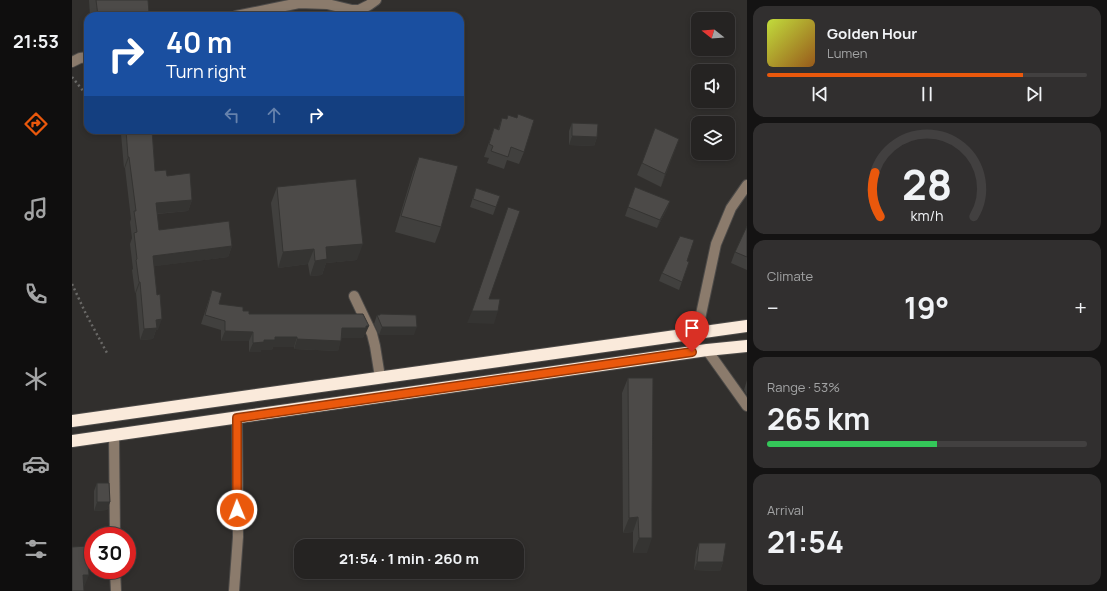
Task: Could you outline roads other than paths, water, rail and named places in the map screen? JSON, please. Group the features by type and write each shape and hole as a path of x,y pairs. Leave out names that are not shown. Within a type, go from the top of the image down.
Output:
{"highway":[{"path":"72,421 747,326"},
{"path":"72,441 707,350 747,346"}],"street":[{"path":"255,12 299,3 327,4 352,10 359,10 376,0"},
{"path":"72,62 80,58 84,58"},
{"path":"697,333 716,244 730,208 747,185"},
{"path":"354,296 372,334 380,377"},
{"path":"707,350 747,406"},
{"path":"228,591 234,586 238,537 237,418"},
{"path":"114,435 115,527"},
{"path":"116,579 116,591"}]}
